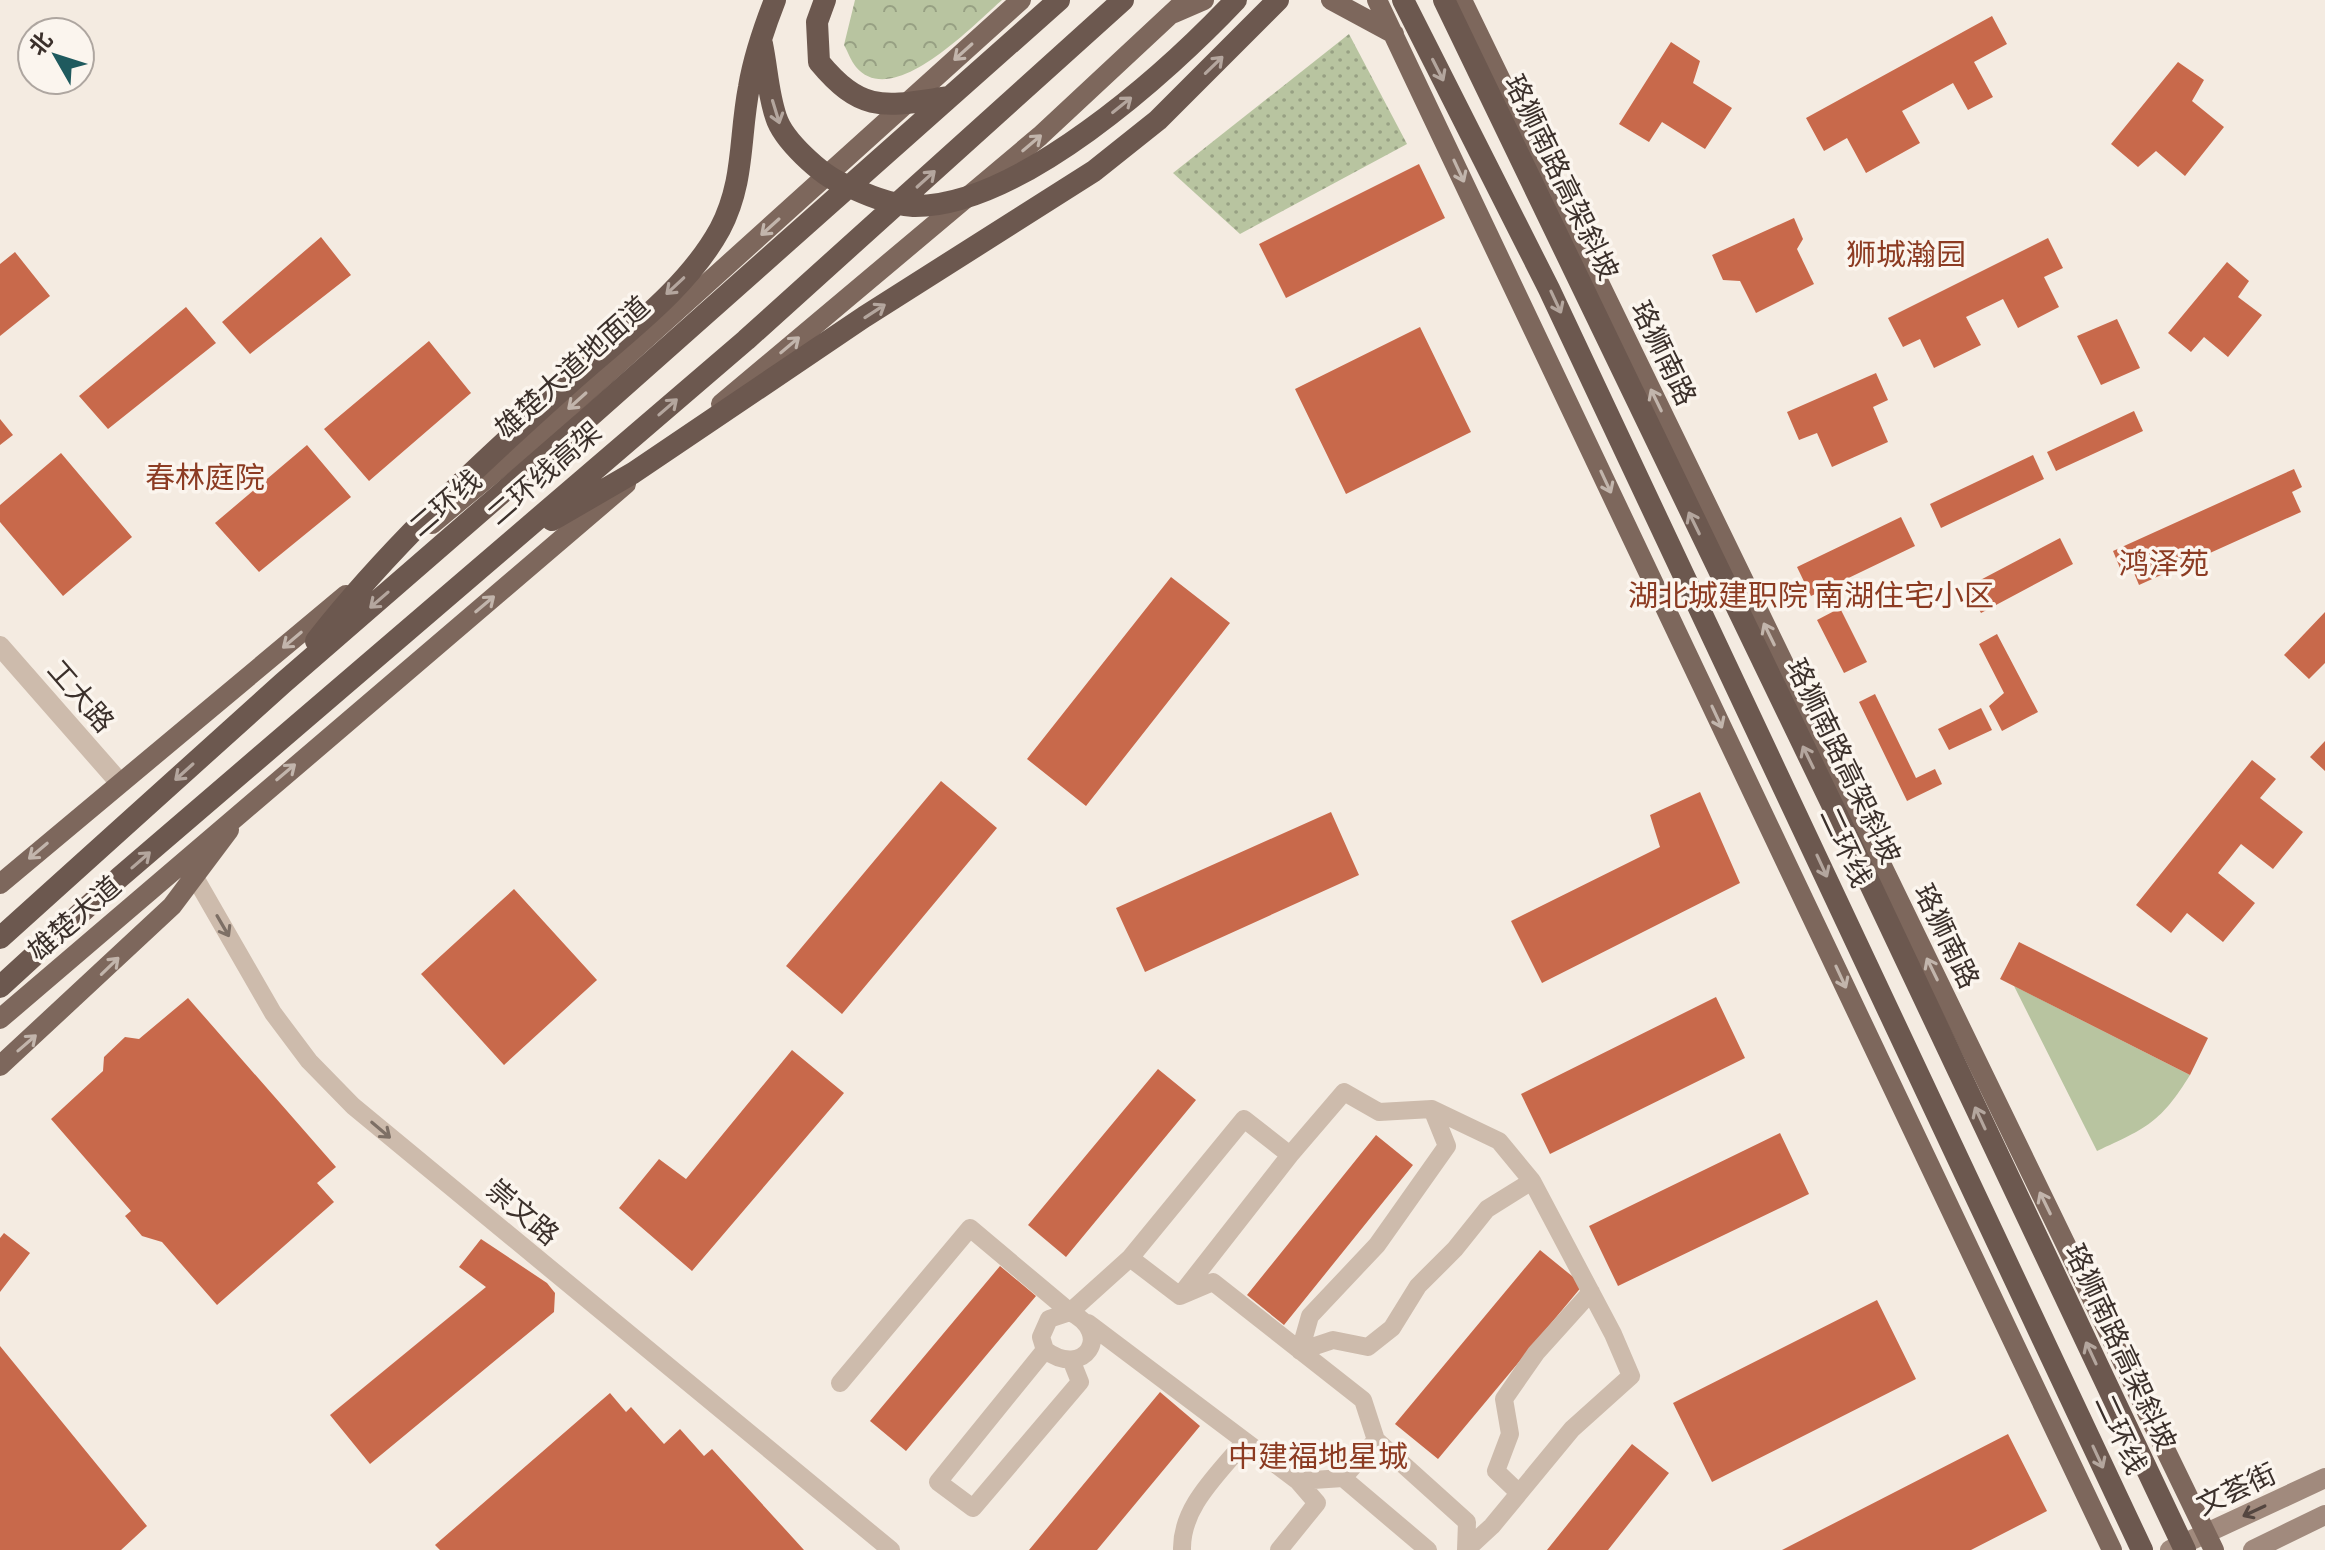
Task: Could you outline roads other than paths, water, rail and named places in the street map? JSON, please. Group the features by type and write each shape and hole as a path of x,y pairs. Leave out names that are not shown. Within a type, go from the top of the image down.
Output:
{"highway":[{"path":"283,683 357,588 517,430 689,273 718,231 737,194 748,89 761,35 775,0"},
{"path":"825,0 817,22 819,62 856,97 887,106 949,97"},
{"name":"二环线","path":"0,938 283,683 597,411 1059,0"},
{"name":"二环线高架","path":"0,987 120,877 757,330 1123,0"},
{"path":"761,35 776,119 806,158 835,181 874,198 913,206 951,201 991,187 1034,165 1104,119 1157,77 1236,0"},
{"path":"503,548 633,473 864,317 1094,171 1158,120 1278,0"},
{"name":"二环线","path":"1403,0 1556,303 2142,1550"},
{"name":"珞狮南路高架斜坡","path":"1444,0 1860,862 2185,1550"}],"main road":[{"name":"雄楚大道地面道","path":"0,884 538,436 1021,0"},
{"path":"184,859 1040,136 1178,7 1204,0"},
{"path":"1331,0 1397,36"},
{"path":"1377,0 1397,36 2112,1550"},
{"name":"珞狮南路","path":"1462,0 2210,1542"},
{"path":"0,1066 172,906 196,878 245,807"},
{"name":"雄楚大道","path":"0,1019 184,859"},
{"name":"文荟街","path":"2170,1550 2210,1542 2325,1478"},
{"path":"2253,1550 2325,1515"}],"street":[{"name":"工大路","path":"0,646 120,783"},
{"name":"崇文路","path":"184,859 273,1013 309,1061 353,1106 593,1308 891,1550"},
{"path":"1180,1296 1290,1155 1344,1092 1379,1112 1432,1109 1499,1141 1532,1181 1631,1376 1572,1429 1492,1526 1466,1550"},
{"path":"1300,1351 1310,1316 1385,1234 1447,1146 1432,1109"},
{"path":"1088,1323 1092,1333 1091,1347 1072,1362 1058,1360 1045,1350 1041,1337 1049,1319 1070,1312 1130,1258 1244,1119 1290,1155"},
{"path":"1300,1351 1333,1340 1368,1347 1392,1328 1418,1286 1455,1249 1487,1209 1532,1181"},
{"path":"840,1383 970,1228 1070,1312 1298,1481 1317,1503 1279,1550"},
{"path":"1130,1258 1180,1296"},
{"path":"1180,1296 1213,1282 1363,1400 1376,1440 1467,1522 1466,1550"},
{"path":"1518,1492 1496,1471 1510,1434 1504,1414 1504,1399 1536,1353 1591,1292"},
{"path":"1045,1350 938,1482 973,1508 1080,1382 1072,1362"},
{"path":"1343,1478 1376,1440"},
{"path":"1182,1550 1181,1528 1245,1441"},
{"path":"1298,1481 1343,1478 1428,1550"}],"district":[{"name":"狮城瀚园","path":"1906,255"},
{"name":"春林庭院","path":"205,478"},
{"name":"鸿泽苑","path":"2164,564"},
{"name":"湖北城建职院 南湖住宅小区","path":"1811,596"},
{"name":"中建福地星城","path":"1318,1457"}]}
